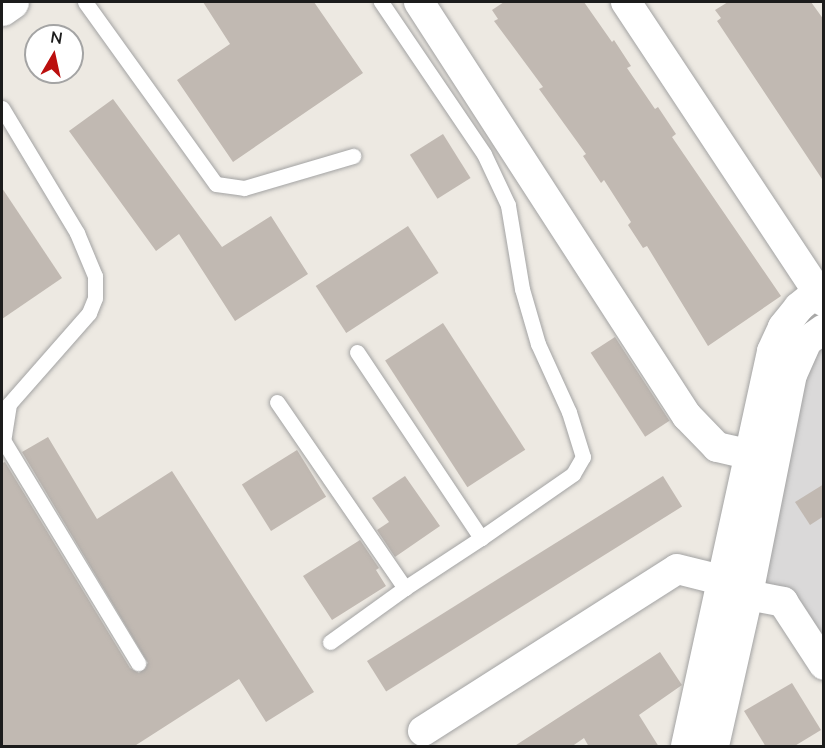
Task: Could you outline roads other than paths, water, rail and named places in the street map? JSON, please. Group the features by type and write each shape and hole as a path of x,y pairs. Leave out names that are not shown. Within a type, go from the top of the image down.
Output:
{"street":[{"path":"2,9 12,2"},
{"path":"419,2 687,416 717,447 748,454"},
{"path":"626,2 821,293 783,327 772,351 686,747"},
{"path":"714,747 748,595 792,374 807,341 824,329"},
{"path":"423,731 677,569 721,580 748,595 783,602 824,665"}],"lane":[{"path":"85,2 216,184 244,188 353,156"},
{"path":"330,642 573,474 583,457 582,448 538,344 522,288 508,205 484,154 381,2"},
{"path":"2,108 77,233 95,276 89,313 9,404 3,440 138,663"},
{"path":"357,352 481,538"},
{"path":"277,402 405,588"}]}
